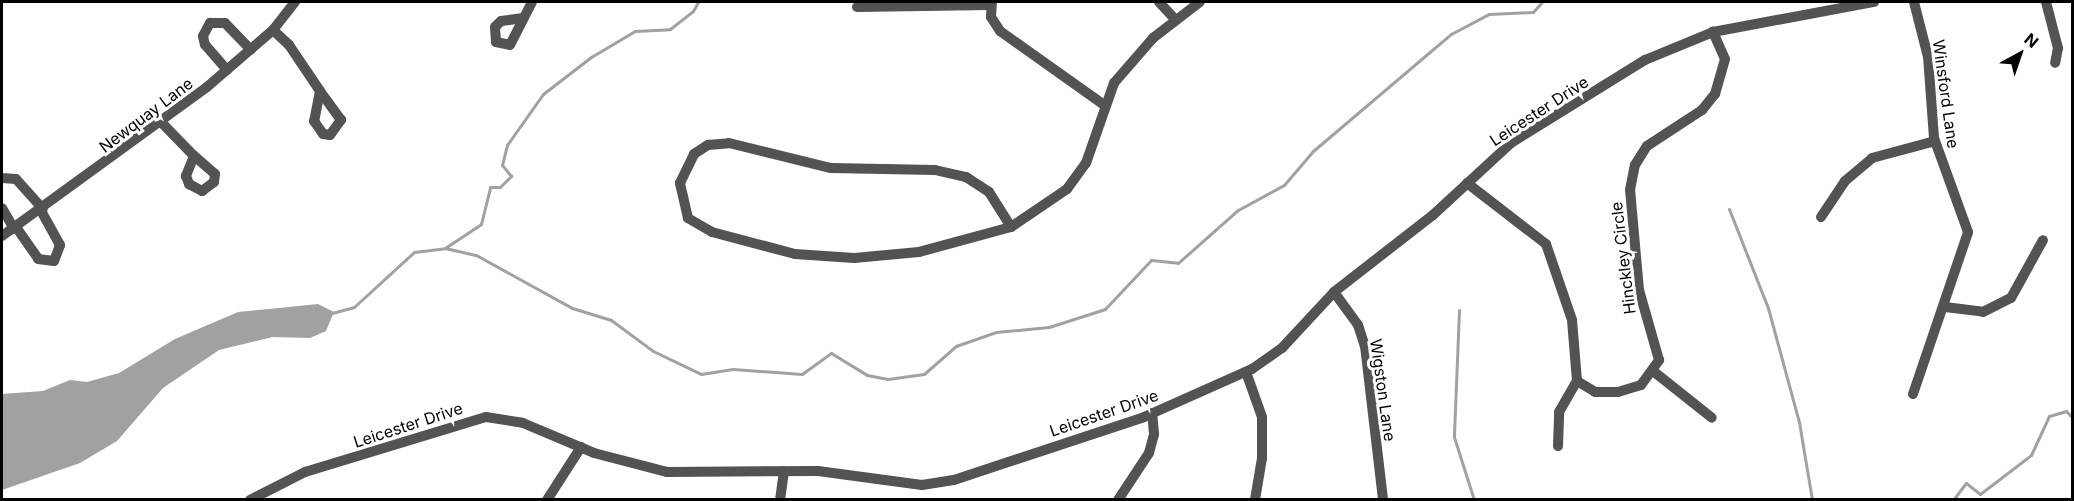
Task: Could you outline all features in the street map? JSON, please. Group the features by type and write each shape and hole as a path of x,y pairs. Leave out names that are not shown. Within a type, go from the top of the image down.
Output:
{"street":[{"name":"Newquay Lane","path":"2,236 42,210 162,123 273,30 295,2"},
{"path":"523,18 532,2"},
{"path":"1160,2 1175,19"},
{"path":"1011,227 988,192 966,177 935,170 831,168 729,142 708,145 694,154 680,183 688,218 704,227 795,254 854,258 900,255 1011,227 1067,189 1086,163 1104,105 1131,60 1175,19 1200,2"},
{"name":"Leicester Drive","path":"250,500 305,472 486,417 523,423 630,465 667,472 818,471 888,484 939,484 1152,413 1246,372 1282,348 1334,292 1467,183 1510,143 1645,60 1713,32 1874,2"},
{"name":"Winsford Lane","path":"1913,394 1945,307 1968,232 1935,141 1928,57 1914,2"},
{"path":"2046,2 2058,48 2055,63"},
{"path":"857,7 991,3 1000,32 1104,105"},
{"path":"227,70 205,45 203,36 210,23 225,23 251,50"},
{"path":"273,30 290,45 320,91"},
{"name":"Hinckley Circle","path":"1653,371 1659,360 1639,290 1630,190 1635,165 1647,146 1702,110 1715,94 1725,59 1713,32"},
{"path":"162,123 194,156"},
{"path":"1821,217 1845,181 1872,158 1935,141"},
{"path":"2,178 16,179 42,210 60,244 54,261 38,259 2,208"},
{"path":"1467,183 1546,244 1572,320 1577,381 1559,412 1558,447"},
{"path":"1945,307 1983,312 2004,303 2021,286 2043,240"},
{"name":"Wigston Lane","path":"1334,292 1358,325 1365,346 1383,500"},
{"path":"1577,381 1595,392 1618,392 1641,386 1653,371 1712,418"},
{"path":"1246,372 1262,417 1262,458 1255,500"},
{"path":"1118,500 1149,453 1154,434 1152,413"},
{"path":"547,500 581,447"},
{"path":"780,500 784,471"}],"shaded area":[{"path":"318,304 334,312 326,331 310,338 273,337 219,350 163,388 117,441 80,463 2,490 2,394 43,391 70,380 87,382 119,373 175,339 238,312"}],"waterway":[{"path":"445,248 481,224 490,187 500,187 511,176 502,165 507,145 543,94 591,57 635,31 670,29 693,11 698,2"},
{"path":"332,313 354,307 414,252 445,248 476,255 572,308 611,320 653,351 701,374 733,369 802,374 831,353 867,375 888,379 924,374 956,346 996,332 1049,327 1105,309 1151,260 1178,263 1238,210 1284,185 1313,151 1451,34 1489,14 1533,12 1542,2"},
{"path":"1729,209 1768,308 1799,422 1812,500"},
{"path":"1459,310 1454,437 1474,500"},
{"path":"1953,500 1966,483 1980,494 2031,455 2049,416 2066,411 2072,417"}]}
